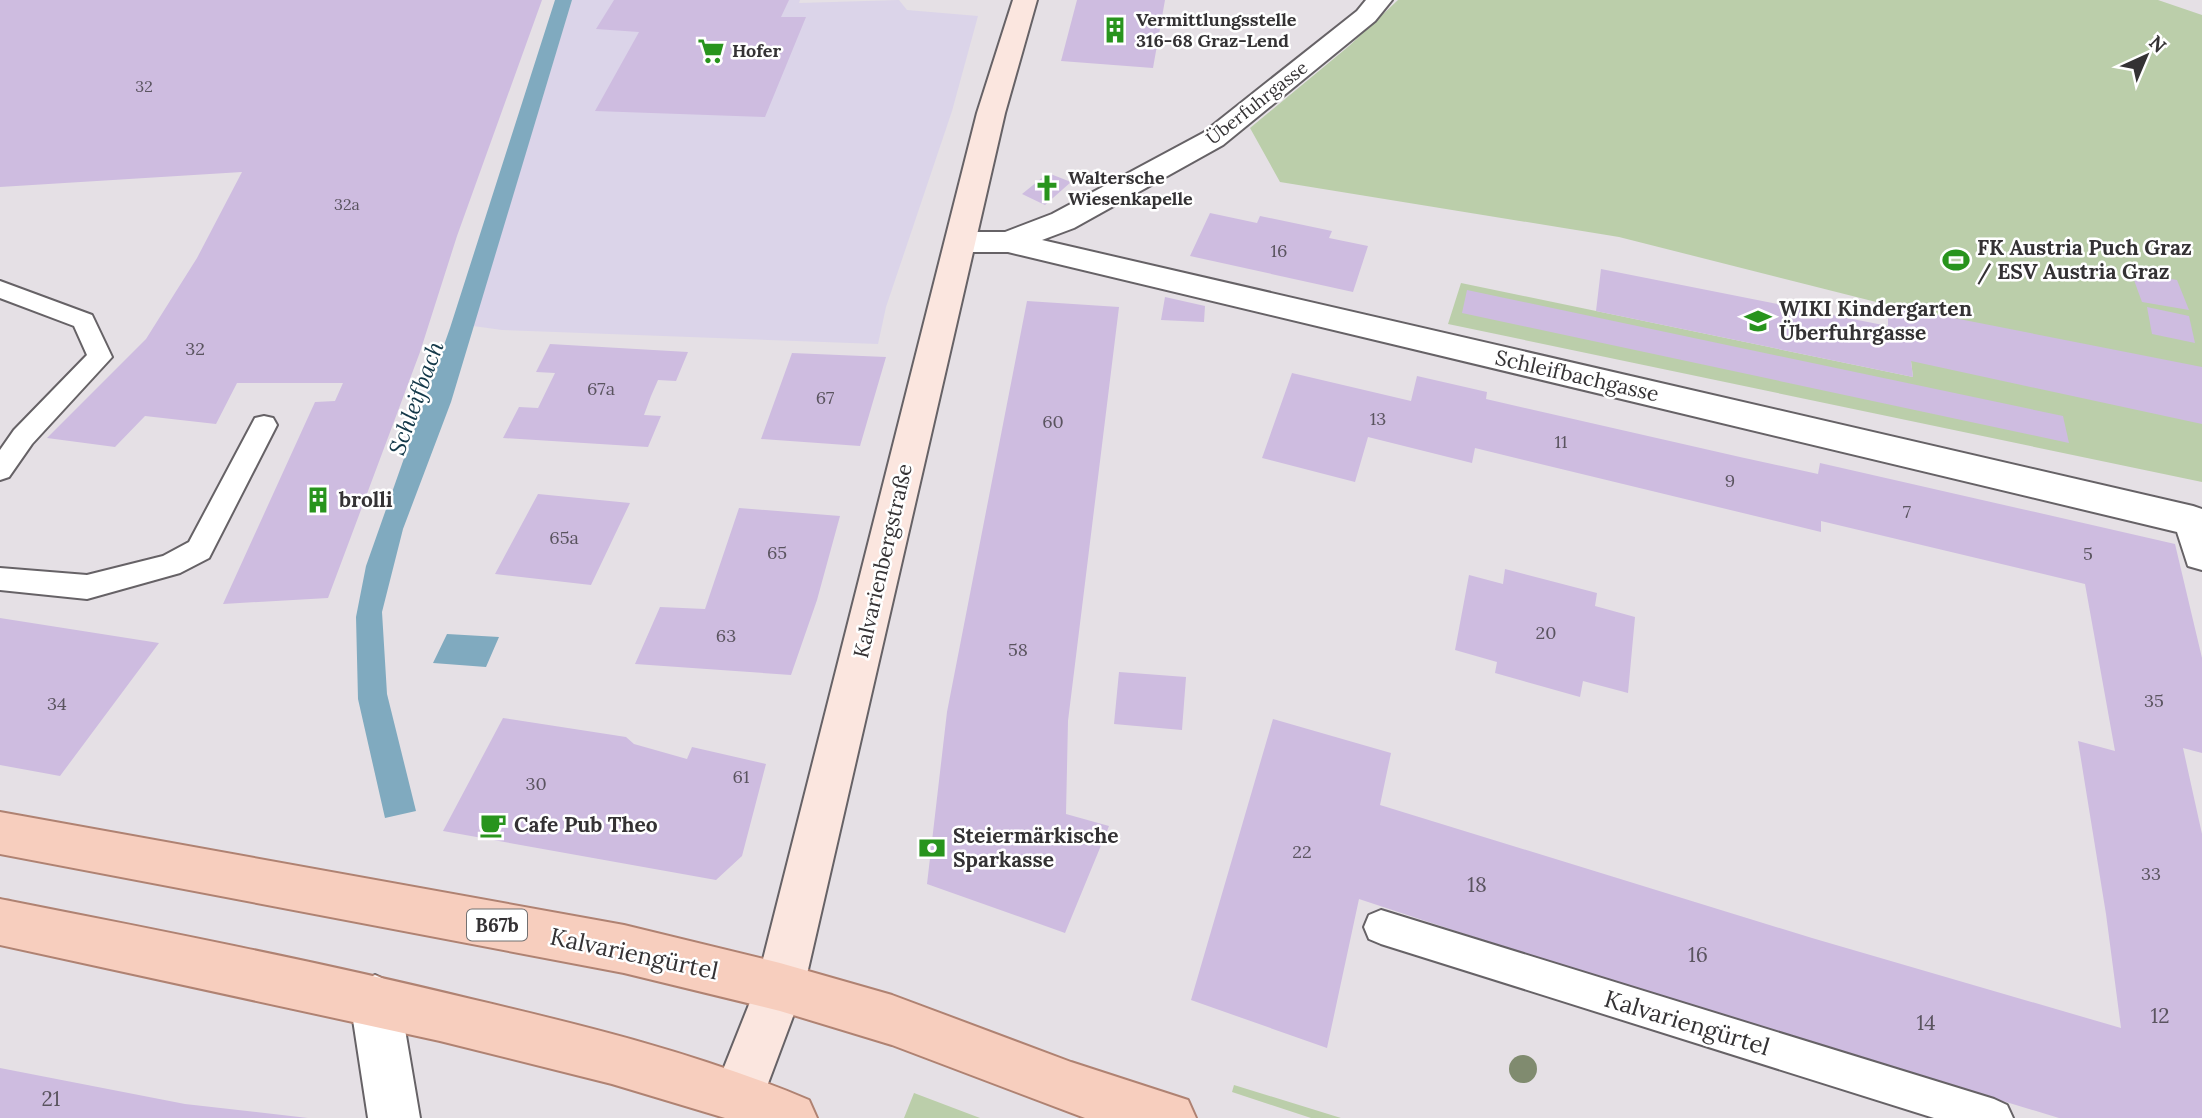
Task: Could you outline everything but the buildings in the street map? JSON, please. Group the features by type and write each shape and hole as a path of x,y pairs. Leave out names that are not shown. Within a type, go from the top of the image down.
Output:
{"main road":[{"name":"Kalvariengürtel","path":"0,834 624,949 780,986 891,1020 1071,1088 1170,1118"},
{"path":"0,922 375,1000 576,1049 743,1107 791,1118"}],"street":[{"name":"Kalvarienbergstraße","path":"743,1107 780,986 817,842 991,113 1025,0"},
{"name":"Überfuhrgasse","path":"1008,242 1063,221 1213,139 1366,16 1380,0"},
{"name":"Schleifbachgasse","path":"960,242 1008,242 2197,538"},
{"path":"375,1000 394,1118"}],"lane":[{"path":"0,289 84,320 100,357 23,438 0,470"},
{"path":"0,579 87,587 170,565 199,550 264,425"},
{"name":"Kalvariengürtel","path":"1381,927 1994,1118"}],"shaded area":[{"path":"572,0 800,0 799,3 899,0 907,10 978,16 952,111 886,307 878,344 502,330 473,326"}],"green space":[{"name":"FK Austria Puch Graz / ESV Austria Graz","path":"1398,0 2158,0 2202,15 2202,482 1448,324 1461,283 1913,377 1911,361 1888,326 1888,305 1619,237 1280,182 1250,128 1349,46"},
{"path":"1234,1085 1341,1118 1311,1118 1232,1092"},
{"path":"914,1093 980,1118 904,1118"}],"water":[{"path":"555,0 572,0 451,402 403,529 382,612 387,694 416,811 385,818 358,699 356,617 366,566 450,328"},
{"path":"447,634 499,637 486,667 433,663"}],"place":[{"name":"Vermittlungsstelle 316-68 Graz-Lend","path":"1115,30"},
{"name":"Hofer","path":"711,51"},
{"name":"Waltersche Wiesenkapelle","path":"1047,188"},
{"name":"FK Austria Puch Graz / ESV Austria Graz","path":"1956,260"},
{"name":"WIKI Kindergarten Überfuhrgasse","path":"1758,321"},
{"name":"brolli","path":"318,500"},
{"name":"Cafe Pub Theo","path":"493,825"},
{"name":"Steiermärkische Sparkasse","path":"932,848"}],"water label":[{"name":"Schleifbach","path":"416,398"}]}
